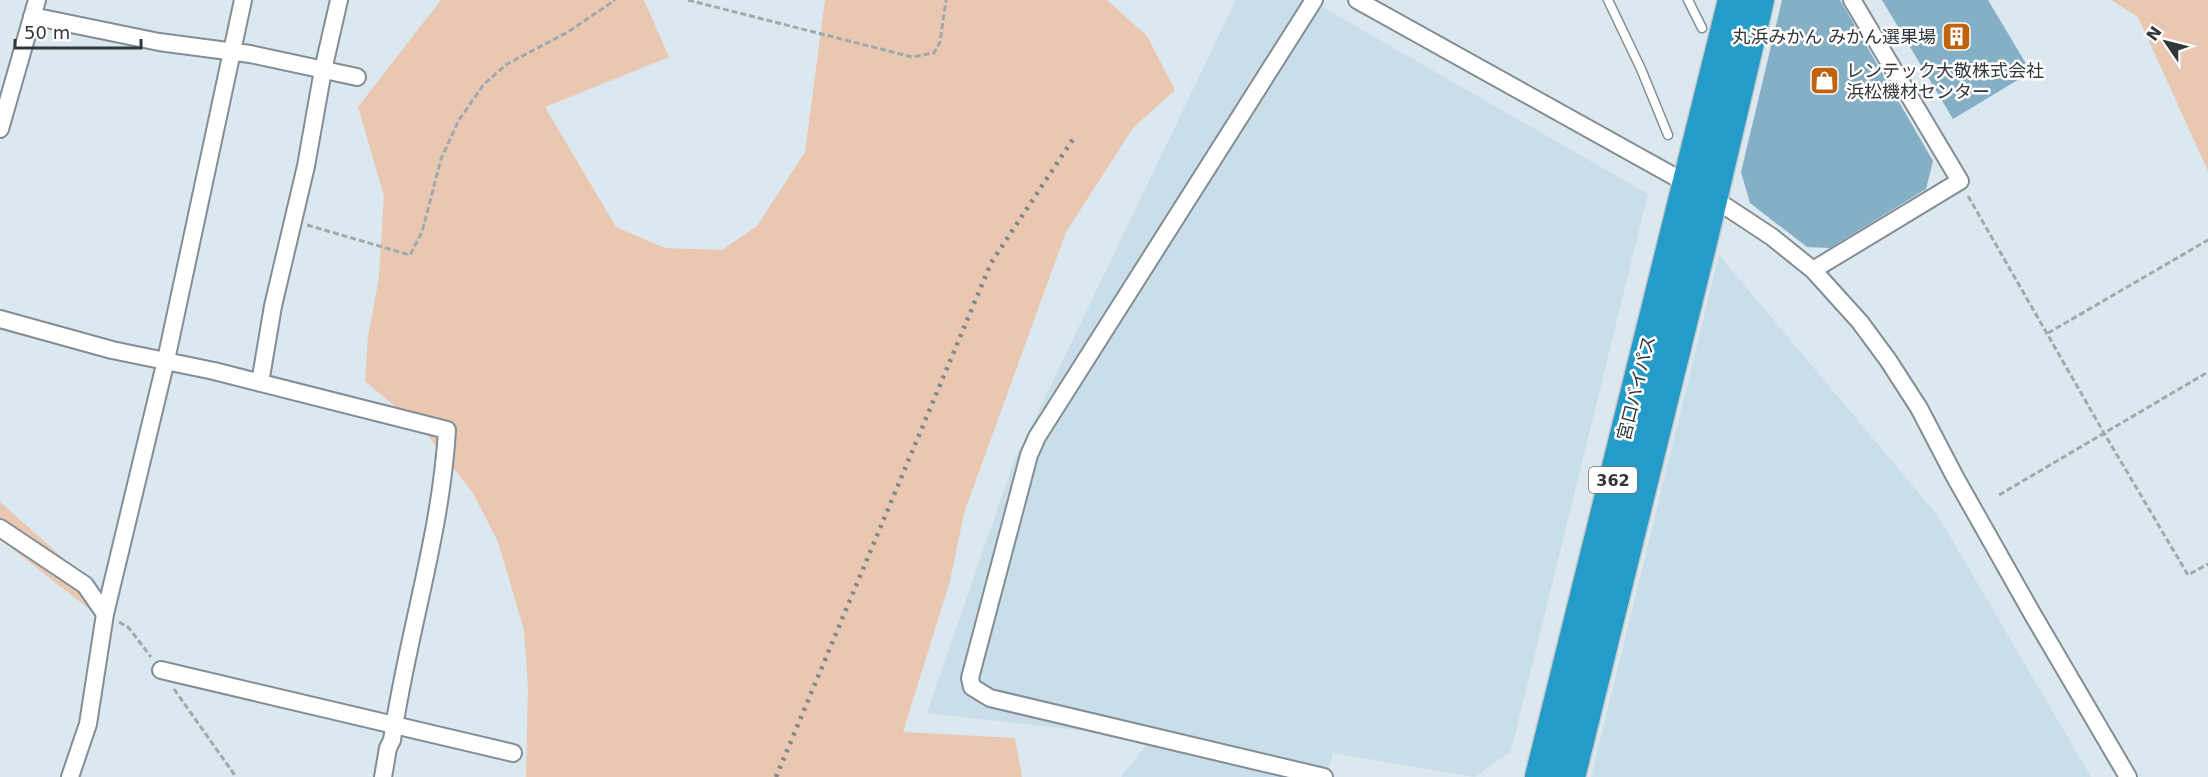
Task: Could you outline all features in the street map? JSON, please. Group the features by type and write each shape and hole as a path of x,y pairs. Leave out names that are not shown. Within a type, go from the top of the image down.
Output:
{"highway":[{"name":"宮口バイパス","path":"1540,777 1733,0"},
{"name":"宮口バイパス","path":"1570,777 1713,198 1759,0"}],"street":[{"path":"0,129 37,0"},
{"path":"70,777 88,724 105,614 166,360 243,0"},
{"path":"260,383 273,306 306,166 323,70 339,0"},
{"path":"1314,0 1037,437 1029,455 970,678 972,687 990,698 1324,777"},
{"path":"1357,0 1713,198 1772,237 1813,270 1860,322 1919,408 2027,605 2128,777"},
{"path":"1813,270 1960,181 1852,0"},
{"path":"32,16 159,42 232,52 357,77"},
{"path":"0,319 112,350 166,360 447,429 445,468 383,777"},
{"path":"0,528 85,585 105,614"},
{"path":"161,670 513,753"}],"lane":[{"path":"1608,0 1641,69 1668,135"},
{"path":"1688,0 1702,28"}],"path":[{"path":"292,220 410,255 422,232 441,159 459,120 484,84 507,64 568,32 615,0"},
{"path":"688,0 912,57 934,53 940,42 946,0"},
{"path":"1960,181 2188,575 2208,564"},
{"path":"2048,333 2208,240"},
{"path":"2000,495 2208,372"},
{"path":"105,614 129,628 236,777"}],"shaded area":[{"path":"441,0 644,0 669,57 545,107 616,227 665,248 722,250 757,226 805,152 825,0 1107,0 1147,36 1175,90 1133,128 1066,232 964,513 950,581 903,732 1015,738 1022,777 526,777 528,687 524,630 498,542 473,493 425,432 365,381 368,337 379,277 384,196 358,107"},
{"path":"1236,0 1310,0 1648,194 1511,751 1475,777 1333,753 1326,777 1121,777 1152,738 927,713 1013,464"},
{"path":"2111,0 2208,0 2208,171 2138,17"},
{"path":"1719,255 1938,516 2091,777 1591,777"},
{"path":"0,502 101,592 93,612 0,539"}],"building":[{"name":"レンテック大敬株式会社 浜松機材センター","path":"1782,0 1840,0 1933,161 1926,189 1830,248 1807,247 1750,203 1741,172"},
{"name":"丸浜みかん みかん選果場","path":"1882,0 1988,0 2031,72 1953,119"}],"railway":[{"path":"776,777 991,263 1073,139"}],"place":[{"name":"丸浜みかん みかん選果場","path":"1957,36"},
{"name":"レンテック大敬株式会社 浜松機材センター","path":"1825,80"}]}
